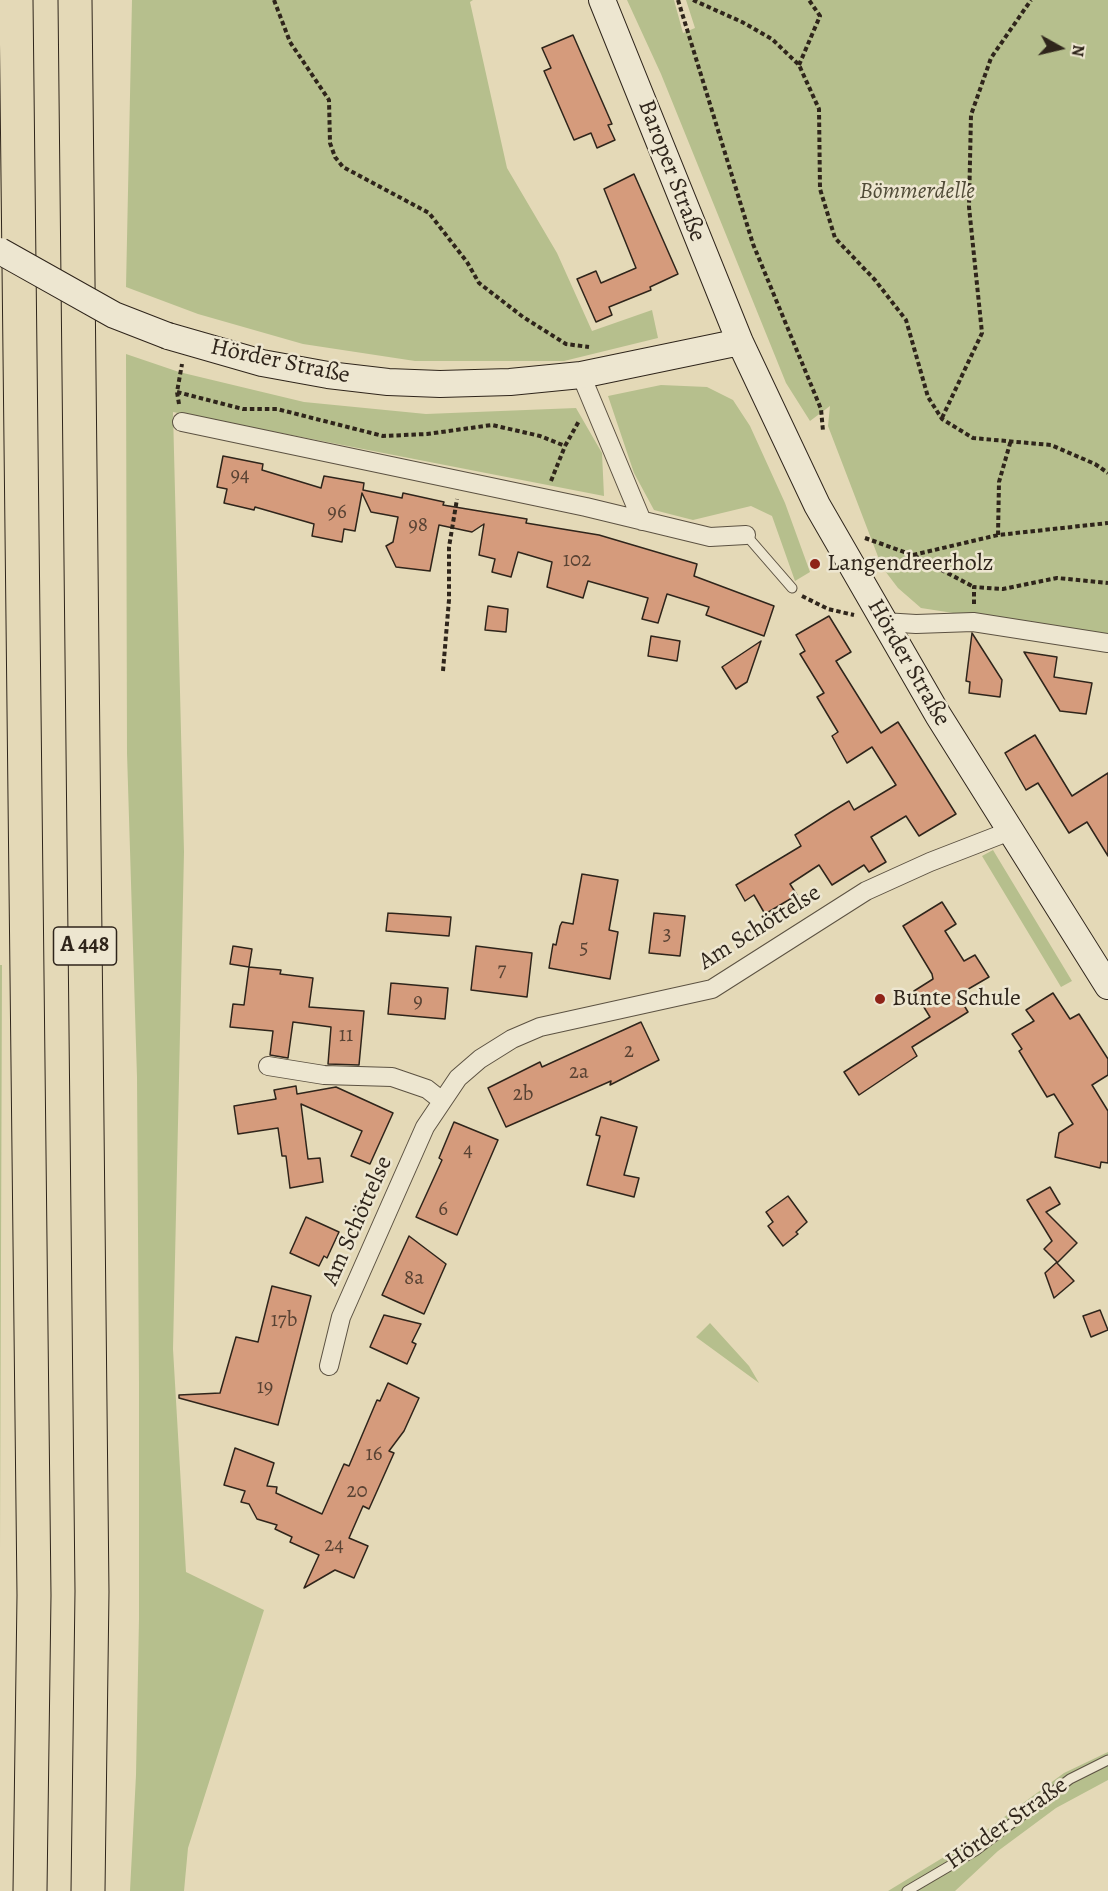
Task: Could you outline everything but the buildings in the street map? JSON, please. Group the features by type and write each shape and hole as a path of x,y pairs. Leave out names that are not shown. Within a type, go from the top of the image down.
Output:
{"highway":[{"name":"A 448","path":"16,0 34,1583 30,1891"},
{"name":"A 448","path":"75,0 92,1579 88,1891"}],"main road":[{"name":"Baroper Straße","path":"602,0 740,342"},
{"name":"Hörder Straße","path":"0,251 114,315 168,336 262,363 328,375 388,382 510,382 581,375 740,342 817,505 883,622 1010,831 1108,986"}],"street":[{"path":"581,375 642,521"},
{"path":"182,422 545,498 710,537 746,534"},
{"path":"883,622 916,624 974,622 1108,643"},
{"name":"Am Schöttelse","path":"329,1366 341,1317 425,1127 441,1100 458,1078 480,1059 512,1039 540,1027 712,988 866,891 930,862 1010,831"},
{"path":"268,1066 324,1075 392,1077 426,1089 441,1100"}],"lane":[{"path":"746,534 792,588"},
{"name":"Hörder Straße","path":"907,1891 975,1851 1070,1779 1108,1760"}],"path":[{"path":"274,0 290,42 329,100 330,143 335,157 343,167 429,213 467,262 479,283 522,317 566,344 592,347"},
{"path":"678,0 753,244 821,409 823,431"},
{"path":"693,0 742,22 772,39 799,65 819,109 820,189 835,238 875,280 906,320 928,397 942,419 974,438 1051,445 1095,464 1108,473"},
{"path":"799,65 820,16 809,0"},
{"path":"942,419 982,333 969,207 971,115 992,58 1031,0"},
{"path":"180,376 177,392 243,409 278,409 383,436 427,434 492,425 540,436 565,446"},
{"path":"545,498 565,446 591,401"},
{"path":"998,535 999,482 1011,440"},
{"path":"444,670 450,529 461,481"},
{"path":"913,555 998,535 1108,523"},
{"path":"865,538 913,555 974,587 1003,589 1057,578 1108,583"},
{"path":"974,587 974,622"},
{"path":"792,588 828,609 883,622"}],"green space":[{"path":"132,0 473,0 470,2 507,168 557,253 592,331 652,310 658,338 564,361 415,361 303,344 198,314 126,287"},
{"name":"Bömmerdelle","path":"627,0 674,0 683,33 695,28 686,0 1108,0 1108,637 921,608 898,588 882,567 828,426 830,406 810,421 786,383 661,74"},
{"path":"126,354 179,372 304,402 426,414 576,408 602,453 604,496 173,412 184,852 173,1349 186,1572 264,1610 188,1848 184,1891 130,1891 136,1775 139,1619 139,1383 137,1077 127,753"},
{"path":"661,385 707,387 733,400 750,426 785,503 810,572 795,581 772,516 751,506 693,520 654,510 634,473 608,396"},
{"path":"993,850 1072,981 1061,987 982,856"},
{"path":"0,965 2,965 0,1549"},
{"path":"710,1323 749,1366 759,1383 696,1337"},
{"path":"1108,1752 1108,1780 1056,1808 998,1851 955,1891 888,1891 977,1837 1064,1773"}],"place":[{"name":"Langendreerholz","path":"815,564"},
{"name":"Bunte Schule","path":"880,999"}]}
